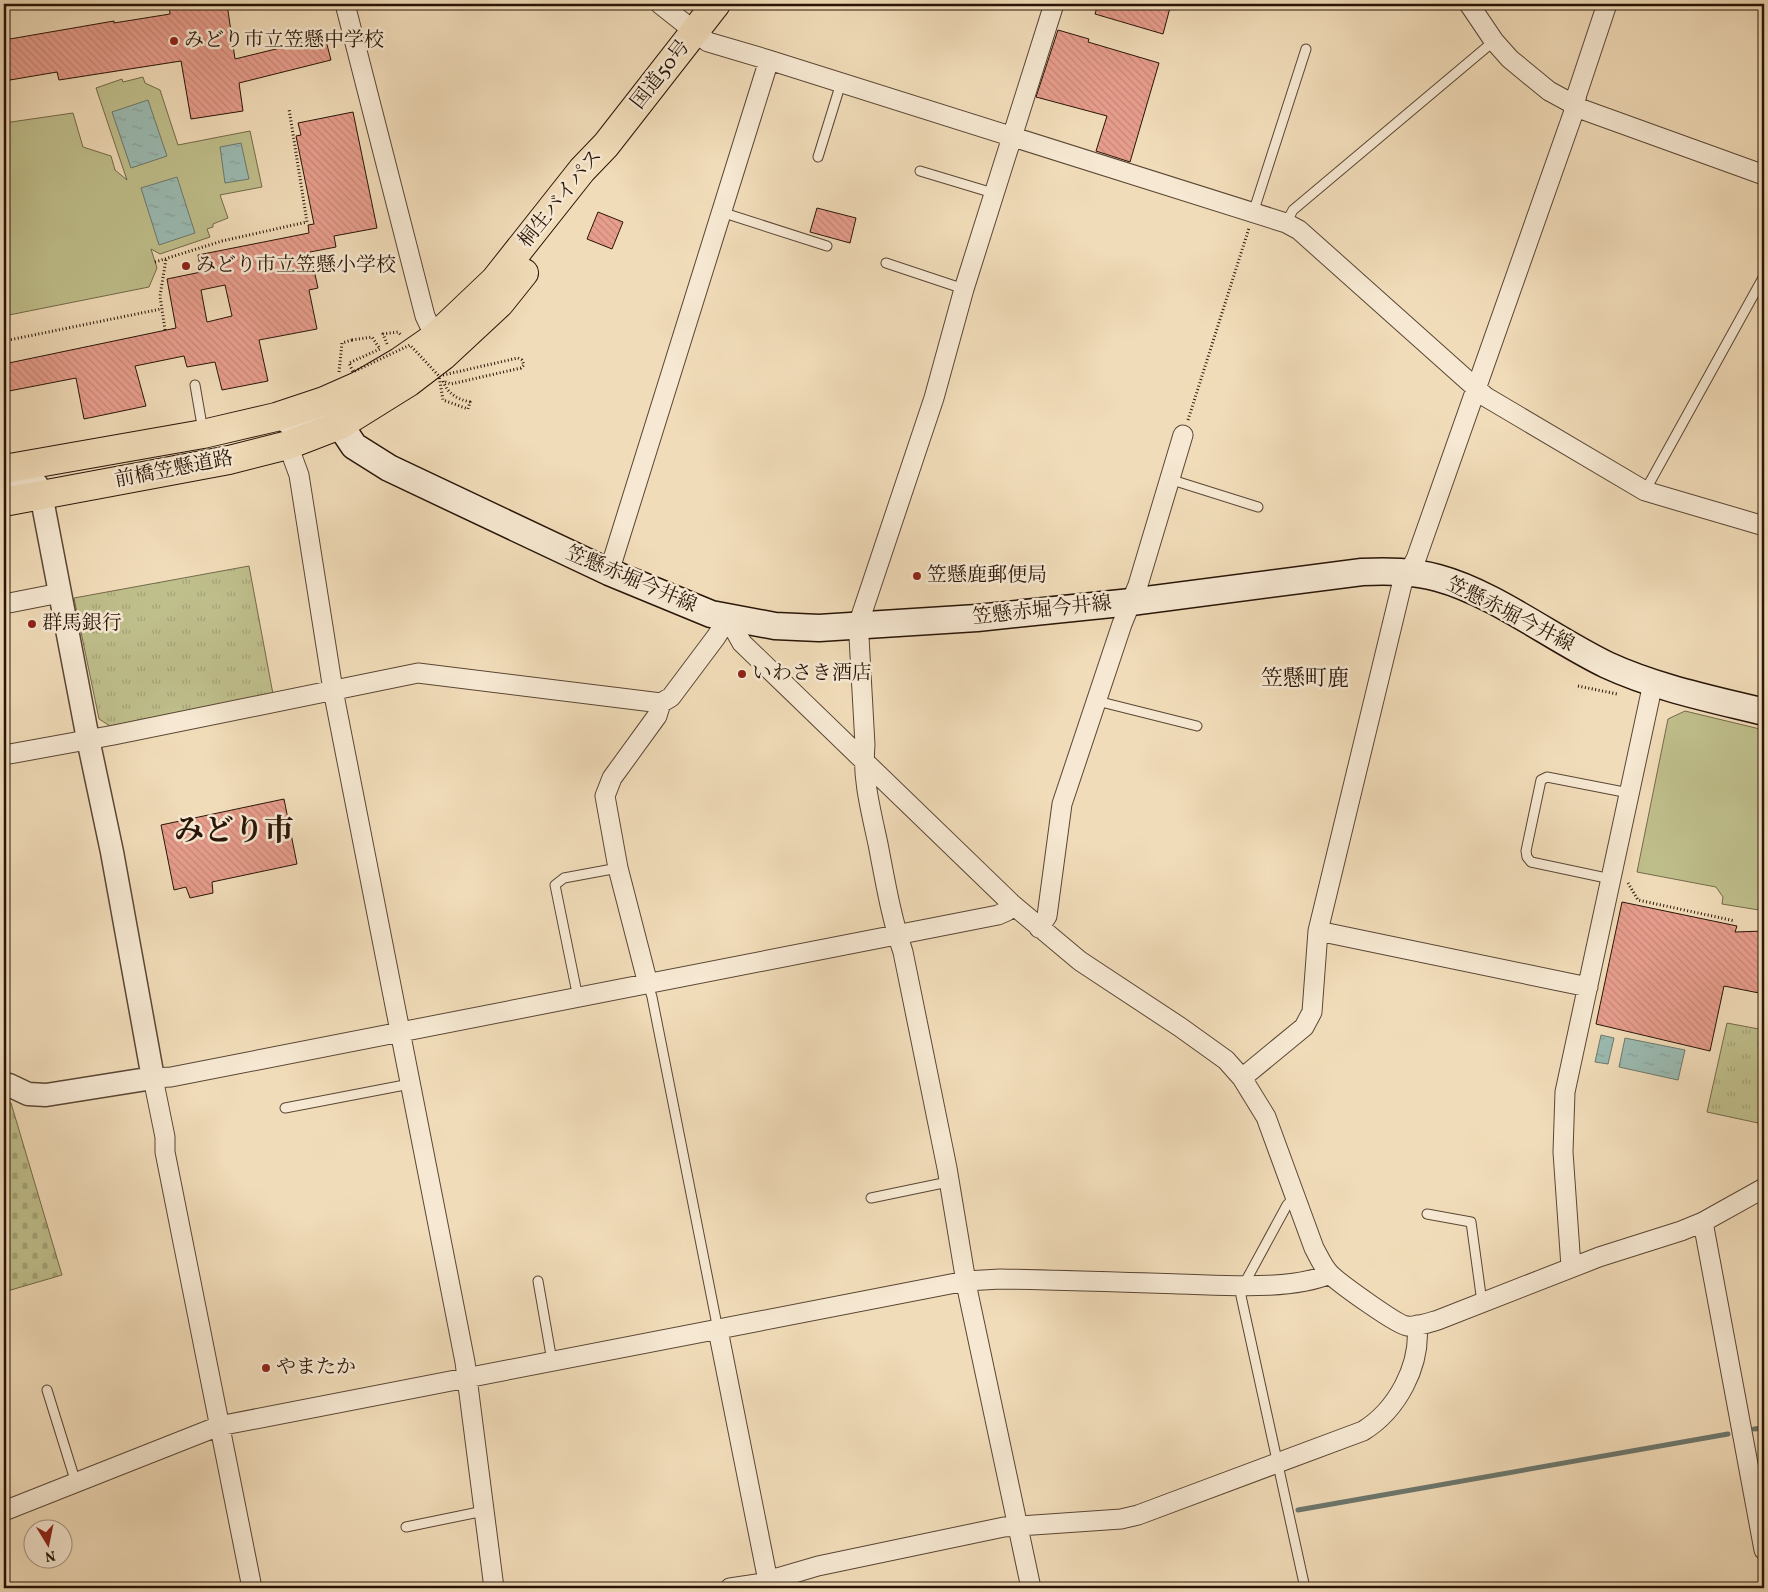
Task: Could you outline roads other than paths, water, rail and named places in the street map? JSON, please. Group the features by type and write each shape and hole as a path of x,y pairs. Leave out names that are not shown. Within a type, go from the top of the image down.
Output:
{"highway":[{"name":"国道50号","path":"606,145 716,4"},
{"name":"桐生バイパス","path":"298,410 349,383 399,362 435,337 495,280 582,170 606,145"},
{"name":"桐生バイパス","path":"340,425 416,376 443,356 500,303 516,284 557,226 606,145"},
{"name":"前橋笠懸道路","path":"4,469 203,434 298,410"},
{"name":"前橋笠懸道路","path":"4,502 229,460 288,445 340,425"}],"main road":[{"path":"92,453 126,455 244,434 309,416 326,416 340,425 349,383"},
{"name":"笠懸赤堀今井線","path":"340,425 354,446 389,468 609,572 697,609 728,618 795,627 860,626 977,618 1131,602 1362,572 1408,572 1439,578 1476,593 1585,654 1653,683 1764,712"}],"street":[{"path":"345,4 426,316 435,337"},
{"path":"660,4 694,32 714,44 841,82 1286,223 1299,230 1476,389 1645,491 1764,526"},
{"path":"1031,1588 966,1281 903,952 897,935 864,762 860,626 862,613 934,398 993,193 1054,4"},
{"path":"1469,4 1494,41 1526,73 1549,91 1575,104 1764,175"},
{"path":"1242,1078 1307,1023 1312,1012 1318,931 1402,584 1416,559 1575,104 1607,4"},
{"path":"609,572 769,60"},
{"path":"1040,928 1047,916 1062,804 1131,602 1183,436"},
{"path":"288,445 299,475 333,690 468,1378 494,1588"},
{"path":"4,478 22,474 30,477 36,482 41,494 88,739 112,852 165,1137 165,1152 252,1588"},
{"path":"4,604 60,593"},
{"path":"4,755 418,673 661,703 671,697 728,618 742,642 1012,904 1099,975 1210,1047 1242,1078 1266,1117 1314,1248 1330,1274 1400,1324 1417,1326 1571,1267 1703,1222 1764,1188"},
{"path":"1571,1267 1563,1152 1565,1092 1653,683"},
{"path":"648,984 618,868 606,804 606,790 612,778 657,716 661,703"},
{"path":"6,1084 28,1094 46,1095 153,1078 171,1077 998,915 1007,911 1012,904"},
{"path":"1318,931 1588,987"},
{"path":"1703,1222 1764,1550"},
{"path":"4,1511 220,1426 966,1281 1000,1279 1243,1286 1310,1280 1330,1274"},
{"path":"730,1588 770,1585 818,1566 1017,1526 1121,1519 1138,1516 1363,1431 1388,1412 1397,1400 1414,1359 1419,1340 1417,1326"},
{"path":"718,1330 770,1585"}],"lane":[{"path":"1286,223 1293,210 1494,41"},
{"path":"1253,213 1306,49"},
{"path":"818,157 841,82"},
{"path":"920,171 993,193"},
{"path":"722,212 827,246"},
{"path":"886,263 964,289"},
{"path":"1645,491 1764,276"},
{"path":"194,385 203,434"},
{"path":"1170,479 1258,507"},
{"path":"1096,701 1197,726"},
{"path":"1611,879 1531,862 1527,857 1541,780 1547,777 1630,793"},
{"path":"578,998 555,885 564,878 618,868"},
{"path":"648,984 718,1330"},
{"path":"286,1108 410,1084"},
{"path":"871,1198 948,1182"},
{"path":"1294,1197 1287,1204 1243,1286 1241,1296 1276,1463 1305,1588"},
{"path":"1427,1214 1471,1222 1481,1295 1484,1301"},
{"path":"538,1281 552,1361"},
{"path":"47,1390 76,1483"},
{"path":"406,1527 484,1512"}],"water":[{"path":"148,100 167,156 131,168 112,112"},
{"path":"241,143 249,179 225,183 220,147"},
{"path":"177,177 195,233 159,245 141,188"},
{"path":"1601,1035 1614,1038 1608,1064 1595,1062"},
{"path":"1625,1038 1685,1050 1678,1080 1619,1067"}],"waterway":[{"path":"1754,1429 1764,1428"},
{"path":"1298,1510 1728,1434"}],"place":[{"name":"みどり市立笠懸中学校","path":"174,41"},
{"name":"みどり市立笠懸小学校","path":"186,266"},
{"name":"笠懸鹿郵便局","path":"917,576"},
{"name":"群馬銀行","path":"32,624"},
{"name":"いわさき酒店","path":"742,674"},
{"name":"やまたか","path":"266,1368"}],"district":[{"name":"笠懸町鹿","path":"1305,679"},
{"name":"みどり市","path":"234,832"}]}
